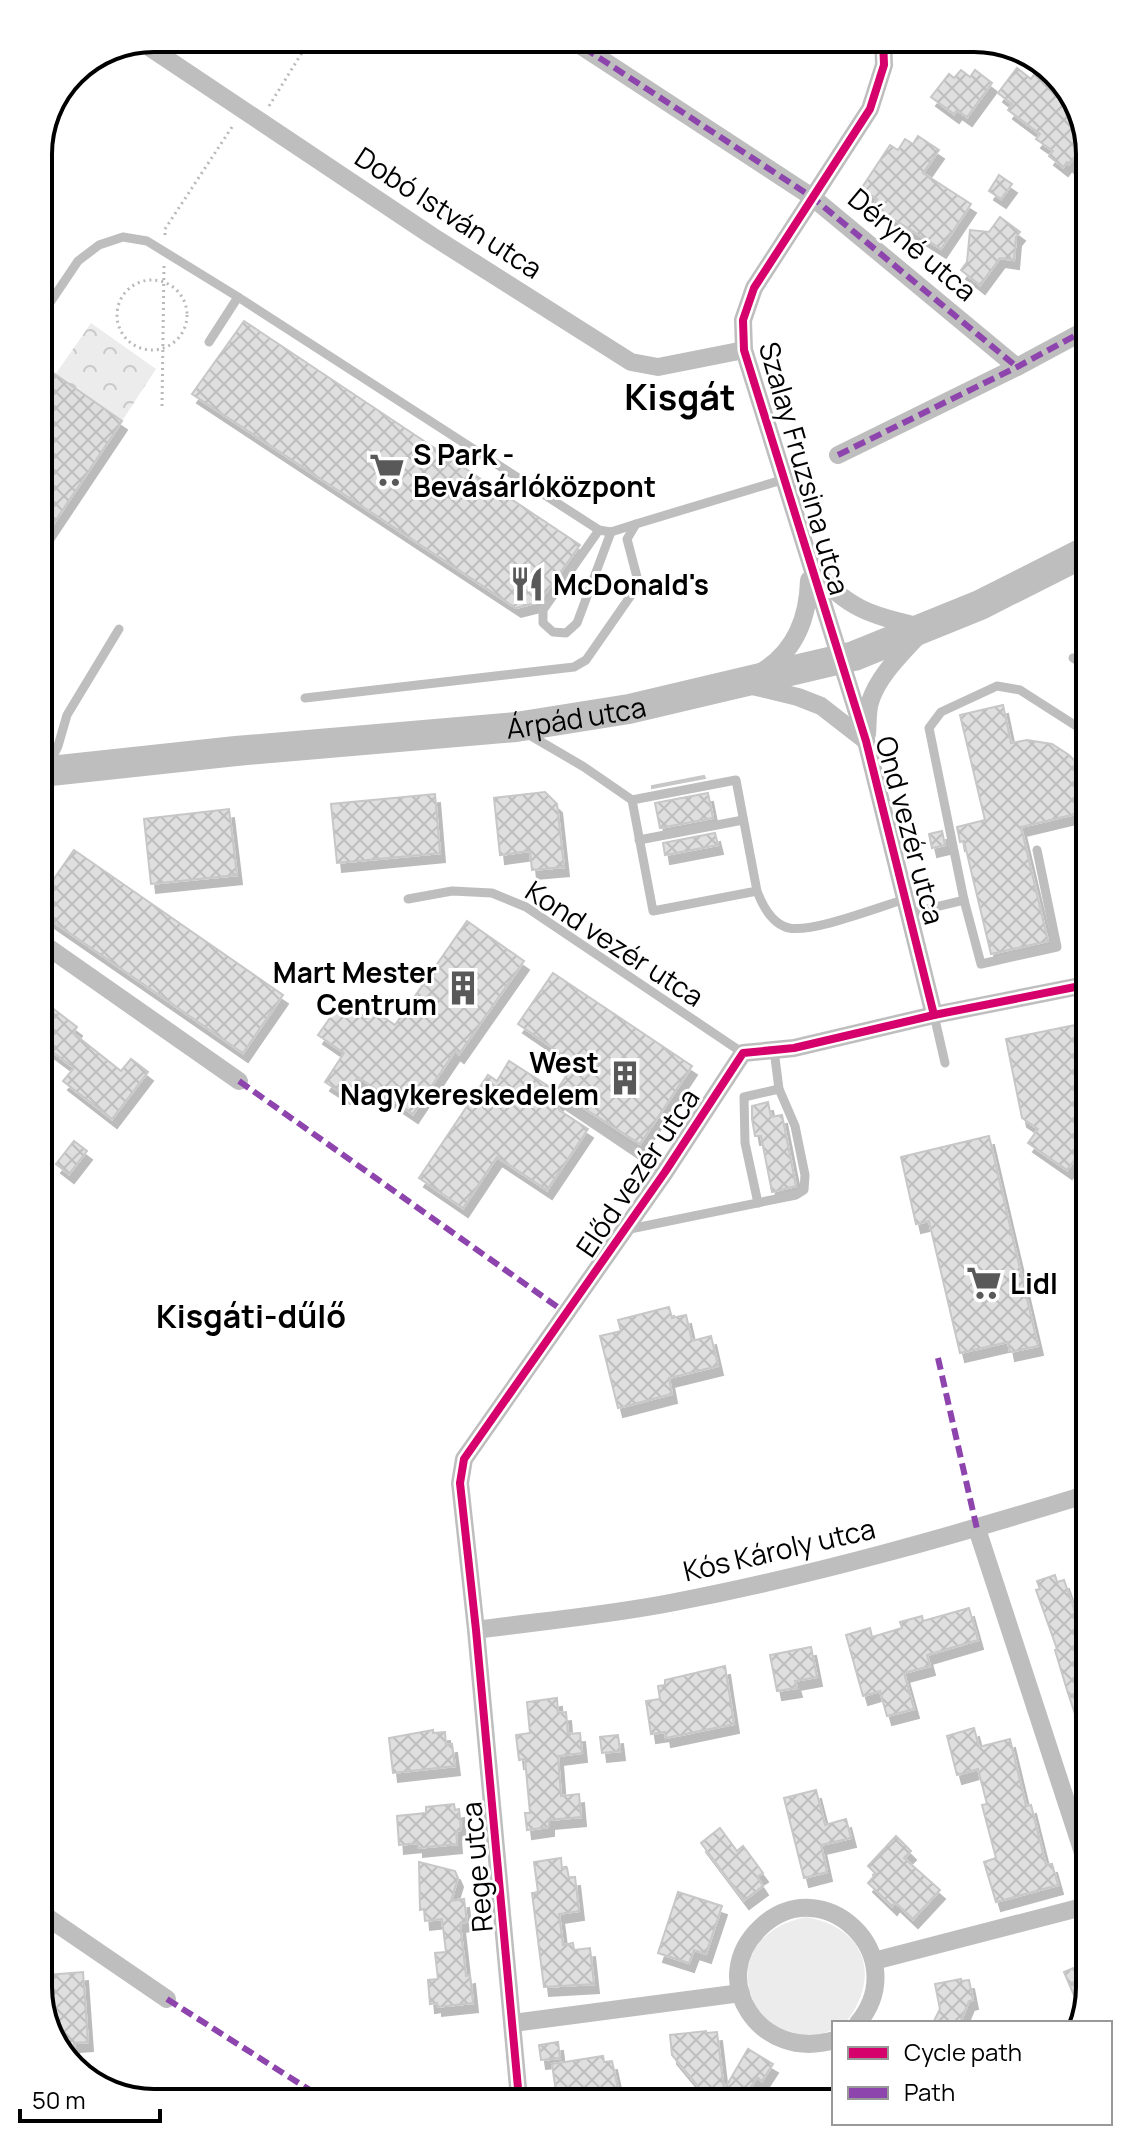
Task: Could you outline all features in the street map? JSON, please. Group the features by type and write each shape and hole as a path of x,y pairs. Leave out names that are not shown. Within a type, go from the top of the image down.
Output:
{"main road":[{"name":"Árpád utca","path":"52,771 236,751 516,727 629,709 839,659 925,628 1018,587 1076,557"}],"street":[{"name":"Dobó István utca","path":"156,52 432,236 631,362 658,367 744,350"},
{"name":"Déryné utca","path":"590,52 812,197 1017,367"},
{"name":"Szalay Fruzsina utca","path":"839,659 744,350 743,320 754,288 870,109 884,65 884,52"},
{"path":"838,455 1076,335"},
{"name":"Szalay Fruzsina utca","path":"810,565 833,591 858,609 925,628"},
{"name":"Szalay Fruzsina utca","path":"743,683 778,662 799,629 808,607 810,565"},
{"name":"Ond vezér utca","path":"866,741 870,702 874,694 893,664 925,628"},
{"name":"Ond vezér utca","path":"839,659 866,741 934,1015"},
{"name":"Ond vezér utca","path":"743,683 821,706 866,741"},
{"path":"52,950 239,1081"},
{"path":"743,1053 794,1048 934,1015 1076,987"},
{"name":"Előd vezér utca","path":"476,1630 460,1483 464,1459 665,1172 743,1053"},
{"name":"Kós Károly utca","path":"476,1630 672,1603 787,1579 977,1529 1076,1498"},
{"path":"977,1529 1076,1831"},
{"name":"Rege utca","path":"476,1630 518,2089"},
{"path":"832,2040 810,2046 786,2043 766,2032 750,2015 741,1993 739,1969 747,1946 761,1926 782,1913 807,1908 831,1912 852,1924 868,1943 874,1961 876,1990 868,2011 860,2021"},
{"path":"874,1961 1076,1909"},
{"path":"52,1920 167,1999"},
{"path":"513,2023 741,1993"}],"lane":[{"path":"52,300 78,261 99,245 123,237 147,241 599,530 611,532 785,479"},
{"path":"209,342 238,297"},
{"path":"305,698 574,667 586,660 634,591 637,577 627,539 636,524"},
{"path":"599,530 543,610 543,623 553,632 566,633 577,623 611,532"},
{"path":"52,757 67,715 119,629"},
{"path":"1037,850 1057,947 981,964 964,900 929,728 941,712 997,686 1020,690 1076,726"},
{"path":"516,727 632,800 736,780 757,891 763,907 775,921 788,928 805,928 908,906 964,900"},
{"path":"632,800 653,911 757,891"},
{"path":"639,840 743,820"},
{"name":"Kond vezér utca","path":"408,899 452,891 492,893 526,907 743,1053"},
{"path":"934,1015 945,1063"},
{"path":"625,1230 796,1195 804,1190 805,1175 795,1126 779,1089 774,1050"},
{"path":"758,1203 745,1143 744,1097 779,1089"},
{"path":"564,1104 665,1172"}],"path":[{"path":"259,121 302,52"},
{"path":"162,406 165,229 243,110"},
{"path":"142,281 164,281 181,295 188,315 180,336 162,348 150,350 128,341 117,319 123,296 142,281"}],"green space":[{"path":"91,323 156,369 122,421 55,375"},
{"path":"806,1917 826,1922 854,1942 865,1970 864,1986 847,2021 832,2021 832,2030 806,2036 782,2031 763,2016 751,1996 748,1972 755,1949 774,1930"}],"building":[{"path":"1017,68 1031,79 1035,73 1046,82 1062,103 1074,134 1076,155 1069,164 1067,162 1063,167 1049,156 1053,151 1036,139 1040,134 1008,110 1012,104 998,93"},
{"path":"961,70 970,77 975,70 992,83 967,117 957,110 954,114 931,97 949,74 954,78"},
{"path":"918,136 939,150 923,173 971,204 941,249 873,206 877,199 861,189 890,145 898,150 905,139 913,144"},
{"path":"999,175 1012,184 1001,199 989,191"},
{"path":"1000,217 1020,232 1016,237 1014,260 1000,258 980,285 961,270 967,262 970,230 989,232"},
{"name":"S Park - Bevásárlóközpont","path":"244,321 580,545 539,602 516,608 192,394"},
{"path":"52,372 122,421 52,526"},
{"path":"1003,705 1011,743 1027,740 1052,744 1076,762 1076,814 1021,827 1048,941 991,954 964,841 960,842 957,827 985,820 960,715"},
{"path":"705,778 652,788 652,786"},
{"path":"545,792 557,804 564,867 532,870 530,851 500,855 494,798"},
{"path":"708,793 713,818 660,828 655,803"},
{"path":"435,794 440,853 337,863 331,804"},
{"path":"229,809 237,875 151,884 144,819"},
{"path":"942,831 945,845 932,848 929,834"},
{"path":"715,833 718,845 665,855 663,843"},
{"path":"74,850 283,995 243,1053 52,921 52,882"},
{"path":"467,921 524,961 459,1054 455,1051 413,1114 358,1077 345,1095 325,1082 344,1053 318,1035 342,1001 366,1018 372,1009 395,1025"},
{"path":"553,973 692,1066 640,1144 568,1098 560,1098 557,1104 559,1110 588,1129 547,1190 497,1157 463,1208 419,1178 488,1075 497,1081 509,1061 556,1091 575,1063 518,1024"},
{"path":"52,1008 77,1027 73,1033 121,1071 131,1059 148,1072 112,1119 63,1081 74,1068 52,1052"},
{"path":"1076,1025 1076,1158 1067,1170 1028,1143 1038,1129 1022,1118 1006,1039"},
{"path":"768,1102 771,1117 782,1115 796,1186 772,1192 761,1136 755,1136 752,1119 752,1106"},
{"name":"Lidl","path":"989,1136 1038,1346 1010,1352 1008,1342 960,1353 929,1221 916,1224 901,1157"},
{"path":"74,1141 87,1151 69,1174 56,1164"},
{"path":"669,1307 672,1318 686,1315 692,1341 711,1336 718,1366 669,1378 672,1394 618,1408 600,1336 621,1331 618,1320"},
{"path":"1055,1575 1057,1582 1064,1580 1076,1615 1076,1717 1036,1590 1040,1589 1037,1581"},
{"path":"969,1608 978,1640 927,1655 930,1666 904,1673 914,1709 887,1716 880,1691 863,1696 846,1635 870,1628 872,1637 902,1628 900,1622 922,1616 923,1621"},
{"path":"811,1647 817,1677 795,1681 797,1688 777,1691 770,1655"},
{"path":"725,1666 734,1724 666,1738 665,1732 651,1734 646,1701 660,1699 658,1686 665,1685 665,1680"},
{"path":"557,1698 558,1713 566,1712 568,1734 580,1733 582,1753 558,1756 561,1796 579,1794 581,1817 549,1820 549,1827 527,1830 525,1813 530,1813 525,1759 519,1760 516,1735 530,1733 527,1702"},
{"path":"974,1728 979,1747 1010,1739 1026,1806 1031,1805 1046,1865 1052,1864 1058,1885 996,1902 984,1862 996,1858 982,1805 987,1804 978,1769 957,1775 947,1736"},
{"path":"433,1730 433,1733 445,1732 446,1745 452,1744 455,1766 393,1773 389,1738"},
{"path":"618,1735 620,1751 602,1753 600,1737"},
{"path":"816,1790 825,1825 846,1819 851,1838 821,1845 827,1872 804,1878 784,1798"},
{"path":"454,1804 455,1810 459,1809 461,1830 456,1831 457,1844 418,1848 418,1843 399,1845 397,1816 426,1813 426,1807"},
{"path":"720,1828 737,1851 743,1846 763,1873 757,1877 763,1886 744,1900 701,1843"},
{"path":"896,1836 911,1851 904,1858 940,1890 913,1919 895,1902 892,1906 868,1883 876,1874 868,1866"},
{"path":"561,1858 562,1869 567,1868 569,1878 575,1877 579,1911 559,1914 563,1945 573,1943 574,1950 590,1948 594,1984 544,1987 532,1893 538,1892 534,1862"},
{"path":"419,1862 455,1871 458,1878 451,1901 464,1899 467,1922 460,1923 466,1976 470,1975 473,2003 437,2007 437,2003 430,2004 428,1980 438,1979 435,1953 446,1952 442,1919 425,1921 424,1909 420,1910"},
{"path":"678,1892 722,1906 706,1954 694,1950 689,1963 658,1953"},
{"path":"1076,1967 1075,1998 1064,1972"},
{"path":"83,1972 88,2042 74,2043 74,2050 60,2026 54,2007 52,1975"},
{"path":"969,1980 973,2000 969,2001 961,2021 934,2021 940,2009 935,1984"},
{"path":"717,2032 724,2089 700,2089 672,2055 670,2035"},
{"path":"558,2042 560,2058 541,2060 539,2045"},
{"path":"748,2049 773,2064 762,2081 757,2077 750,2089 725,2089"},
{"path":"603,2056 604,2062 612,2061 618,2089 556,2089 552,2064"}],"marked path":[{"path":"590,52 812,197 1017,367"},
{"path":"838,455 1076,335"},
{"path":"239,1081 566,1313"},
{"path":"938,1358 977,1529"},
{"path":"167,1999 308,2089"}],"cycle path":[{"path":"884,52 884,65 870,109 754,288 743,320 744,350 866,741 934,1015"},
{"path":"518,2089 460,1483 464,1459 665,1172 743,1053 794,1048 934,1015 1076,987"}],"place":[{"name":"S Park - Bevásárlóközpont","path":"387,470"},
{"name":"McDonald's","path":"527,584"},
{"name":"Mart Mester Centrum","path":"463,988"},
{"name":"West Nagykereskedelem","path":"625,1078"},
{"name":"Lidl","path":"984,1283"}],"district":[{"name":"Kisgát","path":"680,396"},
{"name":"Kisgáti-dűlő","path":"251,1316"}]}
